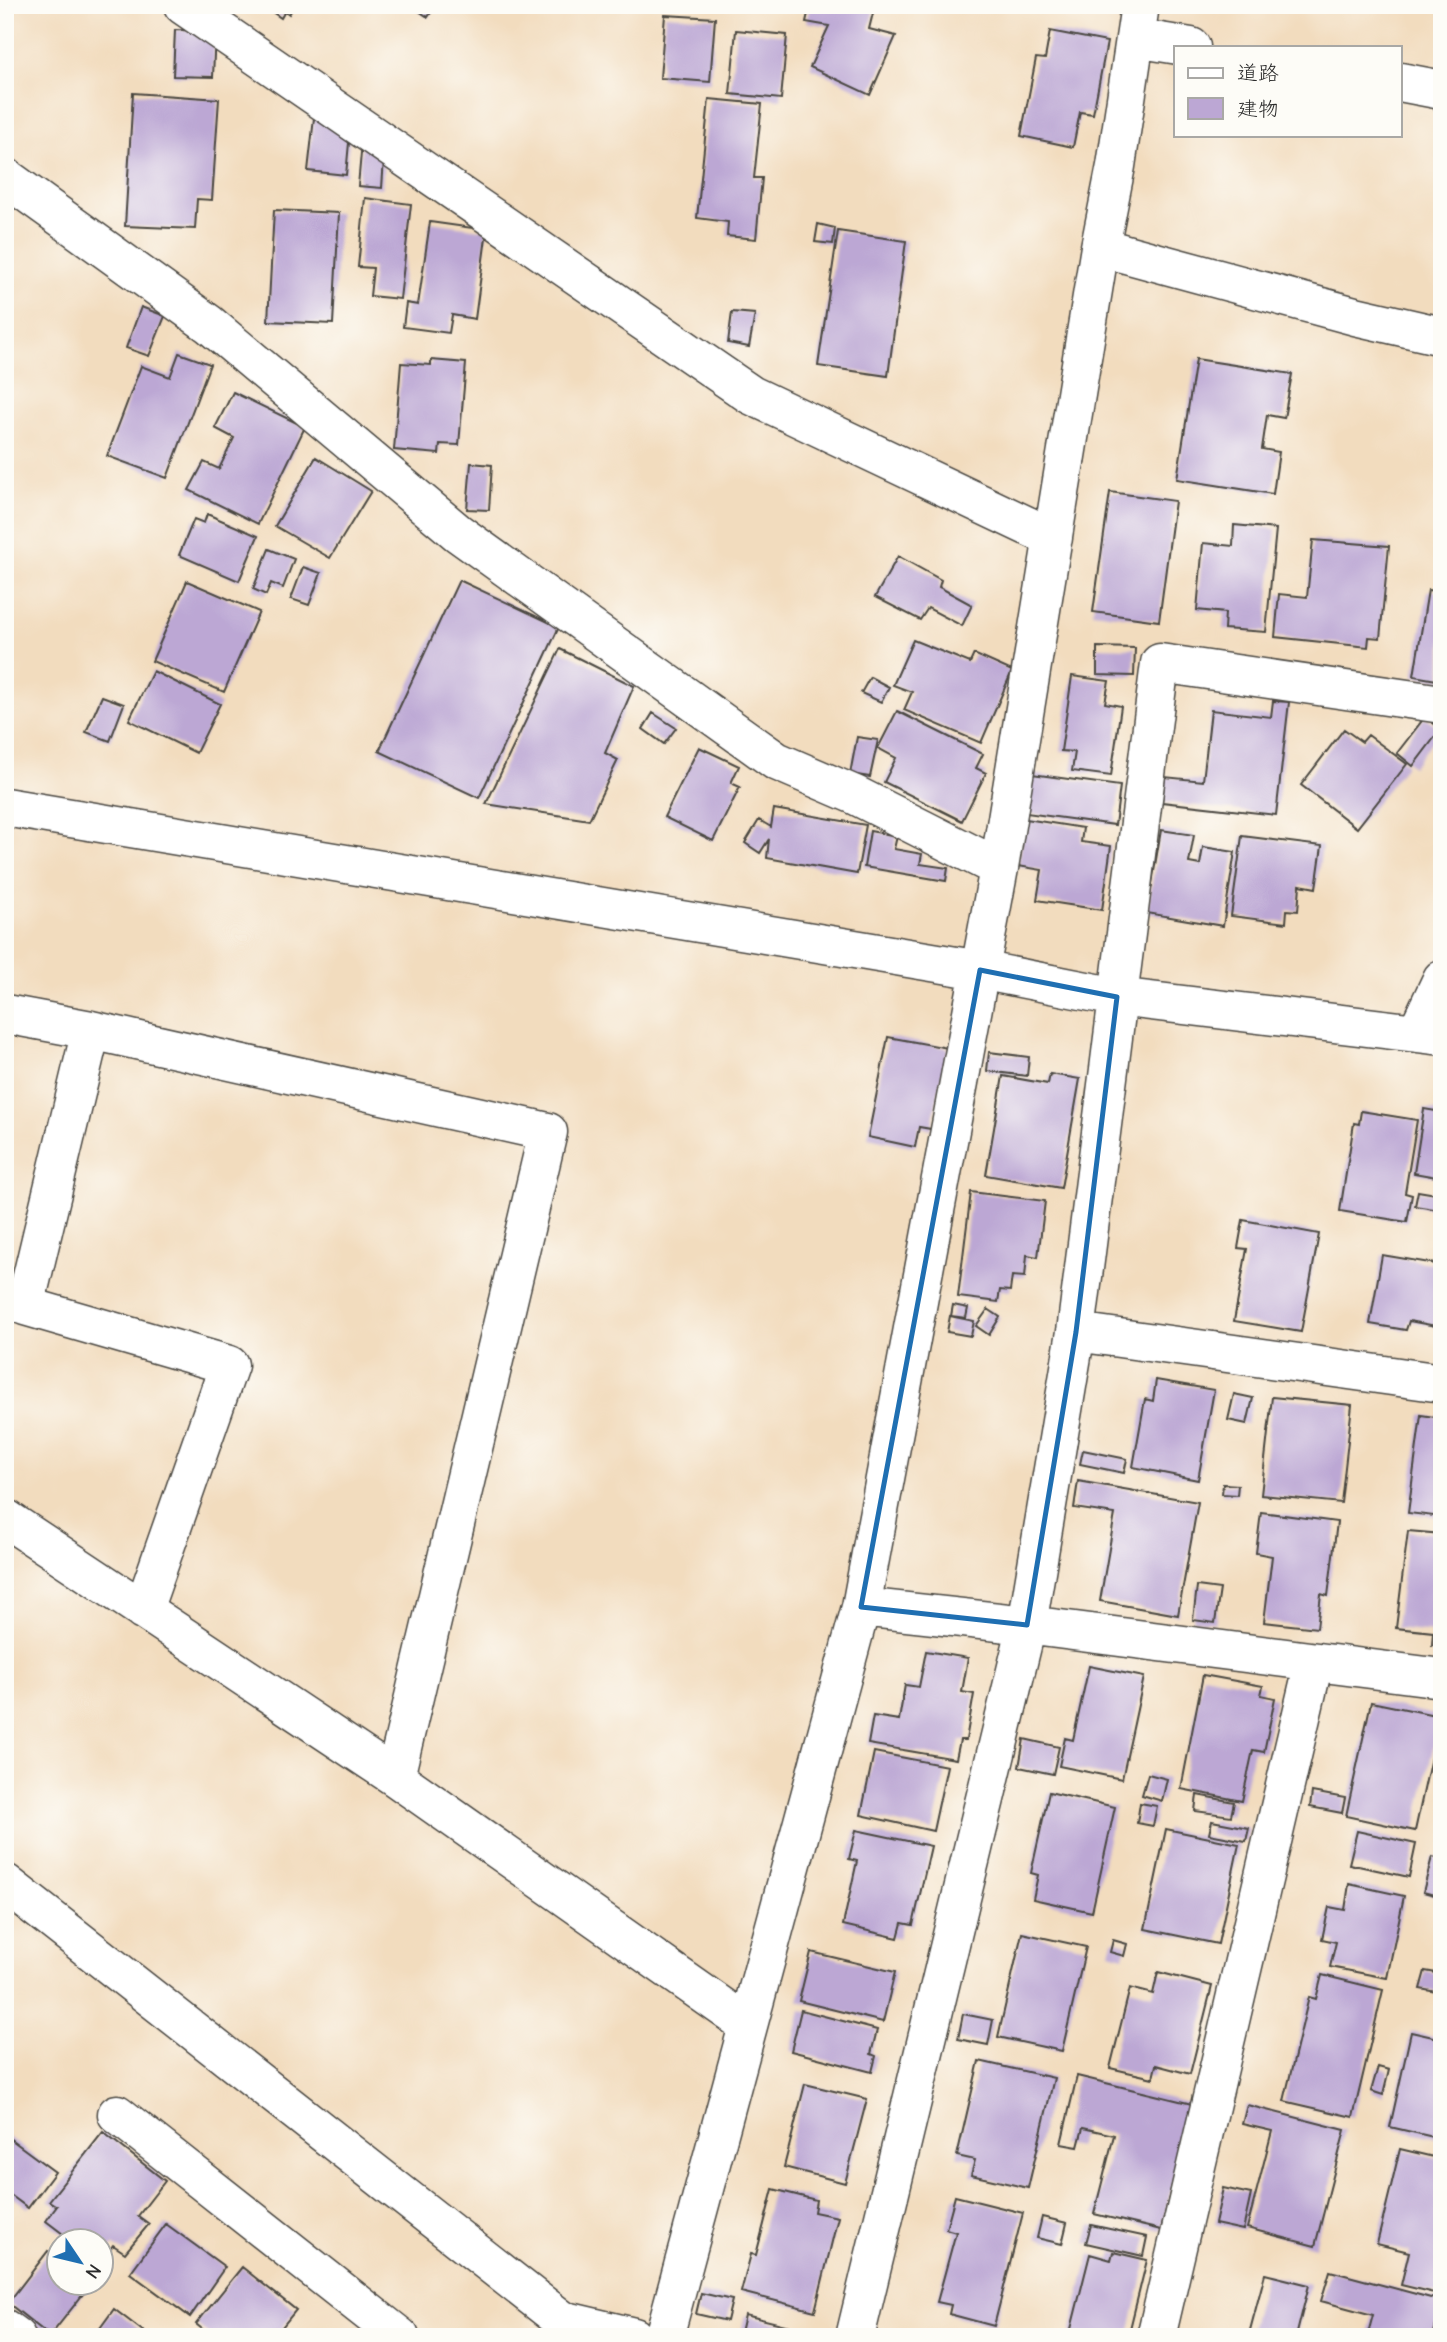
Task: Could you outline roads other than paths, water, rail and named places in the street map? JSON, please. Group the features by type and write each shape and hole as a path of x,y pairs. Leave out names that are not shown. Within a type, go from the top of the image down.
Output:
{"street":[{"path":"183,5 751,395 1053,538"},
{"path":"664,2337 861,1606 999,868 1100,247 1116,166 1137,21 1189,46"},
{"path":"1402,82 1442,90"},
{"path":"5,177 209,324 458,533 776,761 855,795 999,868"},
{"path":"1100,247 1442,337"},
{"path":"866,2335 1027,1625 1076,1332 1160,663 1442,704"},
{"path":"5,807 980,970 1117,997 1429,1034 1442,979"},
{"path":"5,1014 92,1030 548,1132 395,1777"},
{"path":"92,1030 25,1306 229,1365 143,1610"},
{"path":"1076,1332 1442,1383"},
{"path":"5,1518 395,1777 748,2025"},
{"path":"861,1606 1442,1678"},
{"path":"1156,2337 1314,1662"},
{"path":"5,1883 562,2320 634,2337"},
{"path":"117,2114 400,2337"},
{"path":"5,2329 16,2337"}]}
